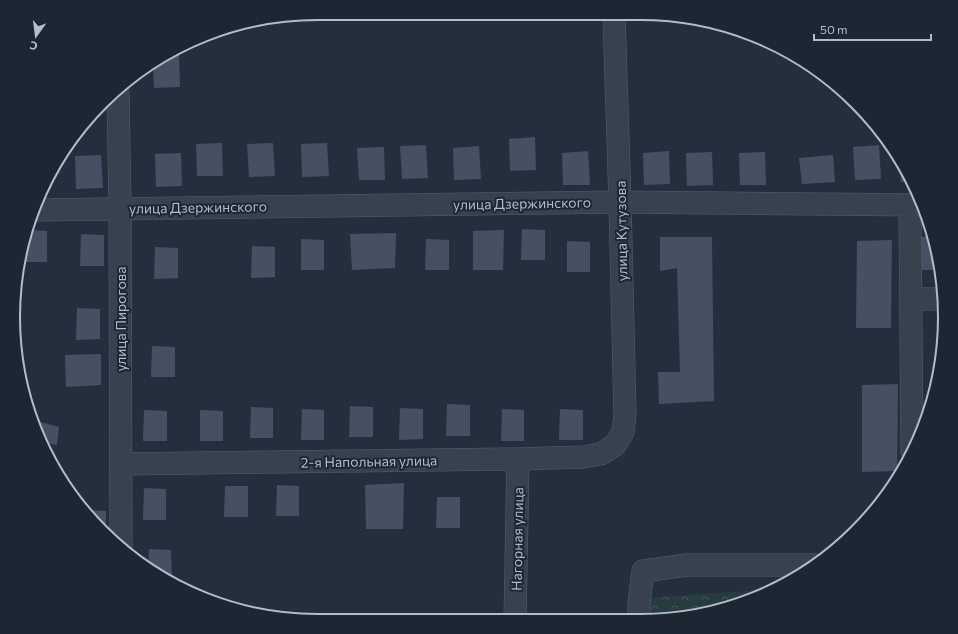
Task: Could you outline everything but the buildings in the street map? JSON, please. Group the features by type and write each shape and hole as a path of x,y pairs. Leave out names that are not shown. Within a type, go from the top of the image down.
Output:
{"street":[{"name":"улица Кутузова","path":"614,20 625,414 623,432 615,445"},
{"name":"улица Пирогова","path":"118,97 121,540"},
{"name":"улица Дзержинского","path":"40,210 620,202 916,205"},
{"path":"912,438 911,299 917,208"},
{"path":"911,299 937,299"},
{"name":"2-я Напольная улица","path":"121,464 518,459 601,454 615,445"},
{"name":"Нагорная улица","path":"515,614 518,459"},
{"path":"639,614 643,571 687,565 804,565"}],"green space":[{"path":"756,590 718,604 660,613 648,614 648,598"}]}
